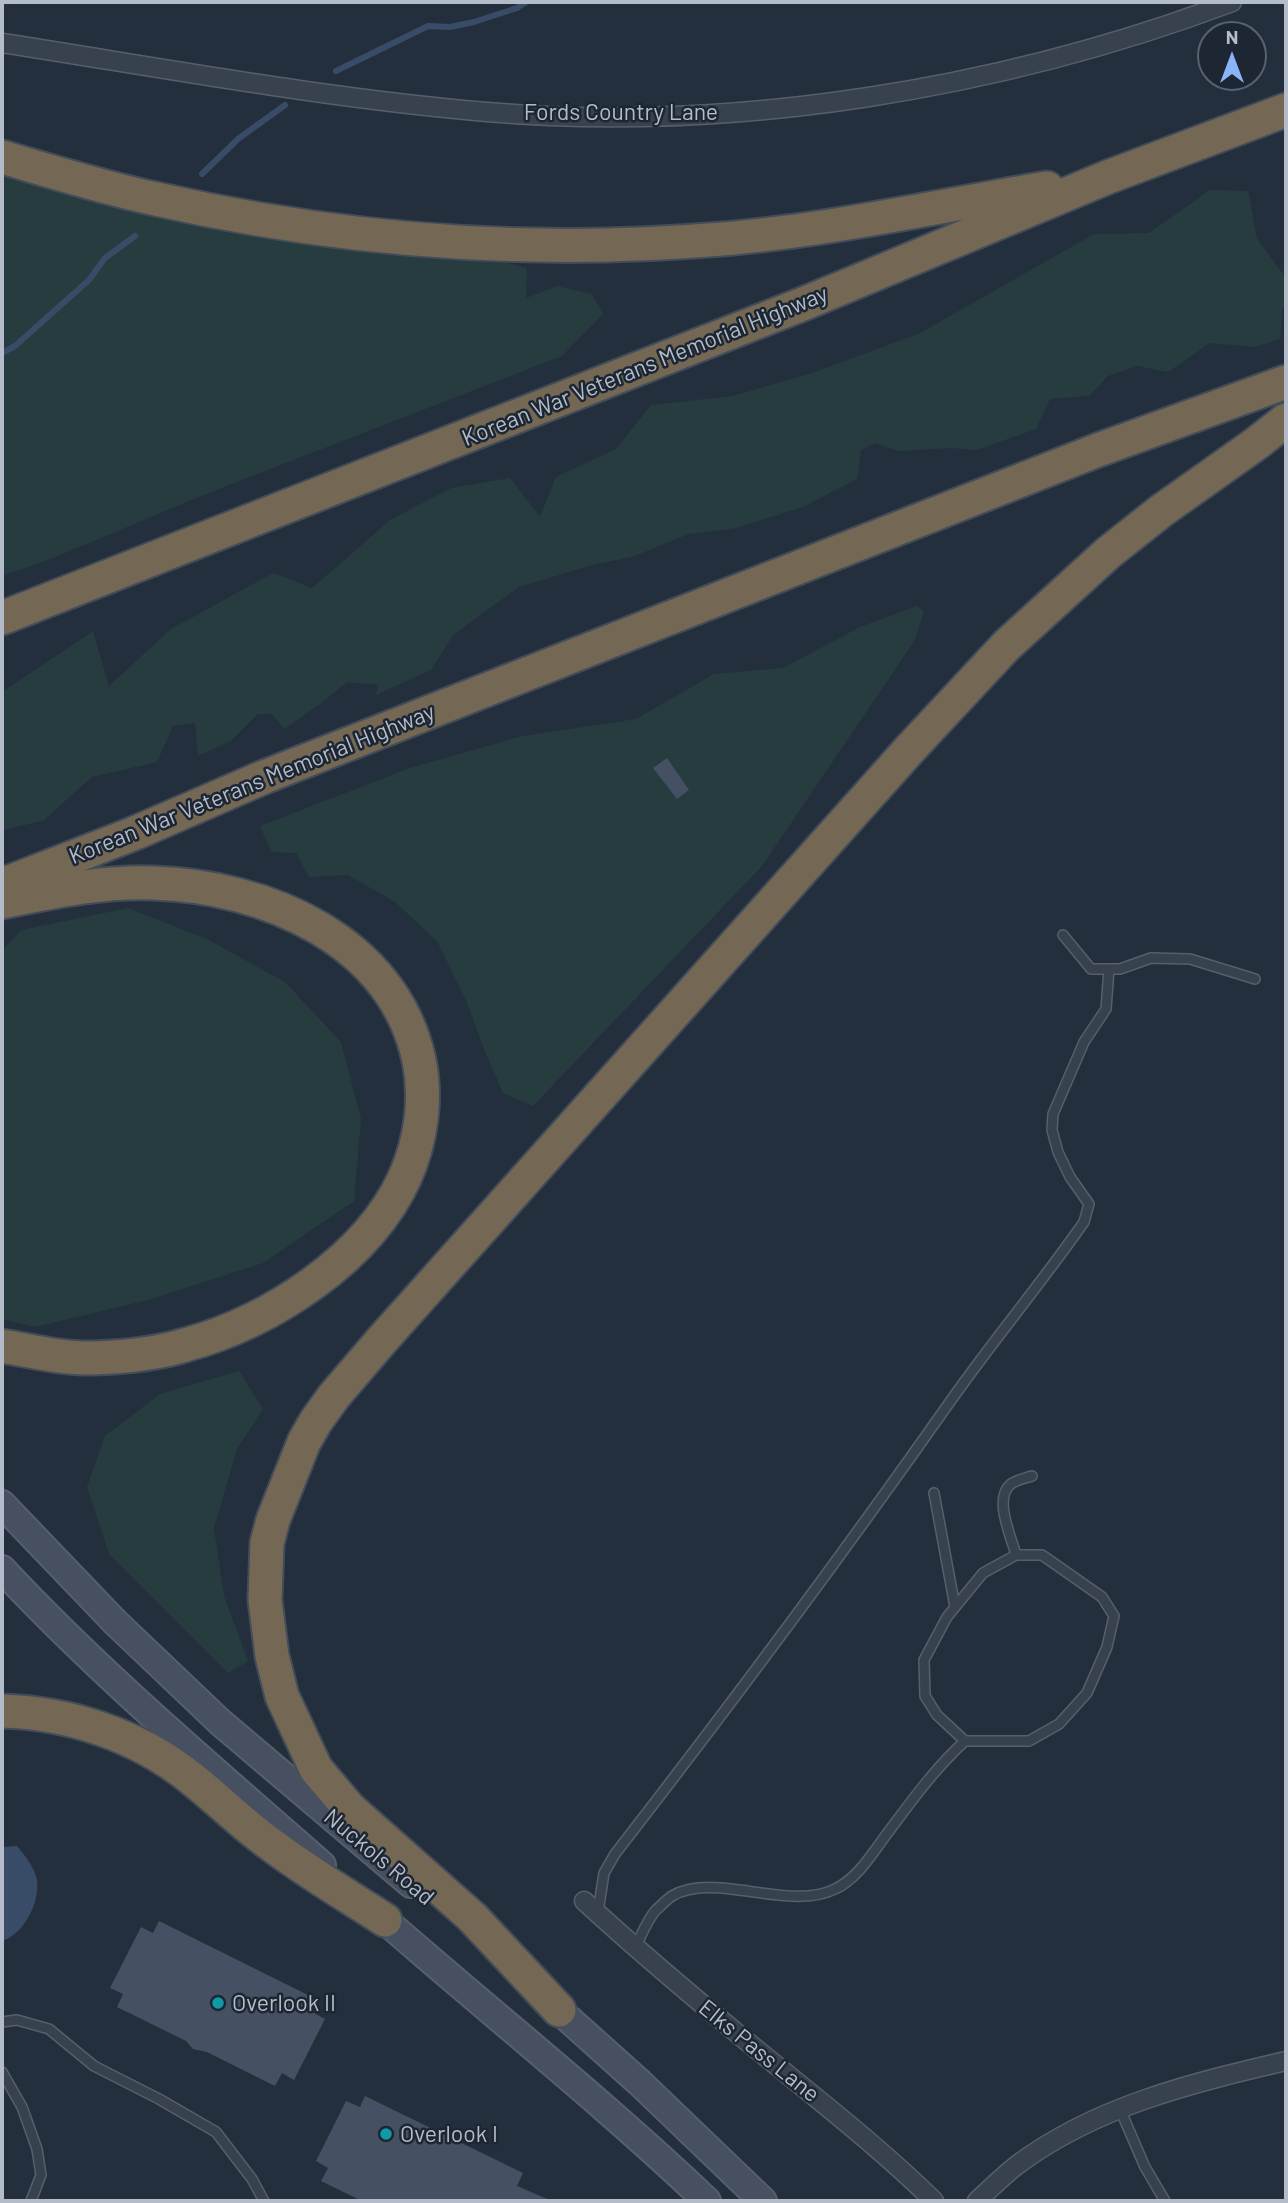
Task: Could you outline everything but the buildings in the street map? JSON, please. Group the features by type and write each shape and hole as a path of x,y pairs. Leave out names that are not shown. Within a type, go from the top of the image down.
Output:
{"highway":[{"name":"Korean War Veterans Memorial Highway","path":"2,618 803,304 1108,177 1286,110"},
{"path":"2,157 156,199 264,221 370,236 512,246 631,245 776,233 1108,177"},
{"name":"Korean War Veterans Memorial Highway","path":"2,886 135,833 264,777 1072,460 1286,382"},
{"path":"559,2010 472,1917 349,1808 316,1769 297,1731 282,1696 272,1656 265,1600 267,1544 273,1520 304,1442 334,1396 382,1340 909,750 1006,646 1108,553 1286,420"},
{"path":"2,902 85,886 155,883 226,892 292,914 353,950 382,980 407,1021 416,1048 423,1095 420,1126 412,1159 395,1196 379,1220 346,1255 282,1303 229,1331 145,1354 90,1359 2,1346"},
{"path":"2,1711 66,1718 116,1734 150,1751 188,1775 271,1846 385,1920"}],"main road":[{"name":"Nuckols Road","path":"2,1504 115,1622 220,1722 559,2010 639,2082 763,2201"},
{"name":"Nuckols Road","path":"2,1569 55,1626 114,1682 385,1920 577,2083 707,2201"}],"street":[{"name":"Fords Country Lane","path":"2,43 370,99 489,112 582,116 662,115 785,107 914,90 1016,69 1080,52 1233,2"},
{"name":"Elks Pass Lane","path":"584,1901 635,1948 899,2166 934,2201"},
{"path":"977,2201 1015,2166 1083,2124 1191,2083 1286,2061"}],"lane":[{"path":"1063,935 1091,969 1120,969 1151,958 1190,958 1255,979"},
{"path":"598,1914 604,1873 615,1854 755,1672 1084,1222 1089,1204 1070,1177 1058,1152 1052,1130 1052,1114 1084,1042 1106,1009 1109,969"},
{"path":"1016,1555 1002,1508 1004,1492 1012,1483 1032,1476"},
{"path":"934,1493 955,1607"},
{"path":"635,1948 654,1913 673,1896 695,1889 761,1892 790,1897 816,1896 836,1889 861,1869 942,1761 965,1741 1029,1741 1059,1724 1087,1693 1107,1647 1114,1615 1102,1597 1042,1555 1016,1555 983,1573 947,1617 924,1660 925,1696 937,1715 965,1741"},
{"path":"2,2022 17,2020 49,2029 94,2066 216,2132 252,2179 264,2201"},
{"path":"2,2072 22,2107 37,2149 41,2175 31,2201"},
{"path":"1120,2109 1145,2167 1165,2201"}],"green space":[{"path":"2,177 212,221 483,257 527,268 526,298 557,286 592,294 603,314 562,356 2,576"},
{"path":"1210,190 1248,191 1257,239 1286,278 1286,302 1282,311 1280,339 1255,347 1210,343 1168,372 1137,366 1108,376 1089,396 1050,399 1036,429 977,450 950,448 899,451 875,443 861,450 857,479 803,507 736,528 689,534 632,557 596,564 519,587 453,635 431,670 376,695 378,685 347,682 284,729 272,714 258,714 231,741 198,756 195,723 173,726 157,762 92,777 43,821 2,830 2,692 93,631 109,686 171,629 273,573 312,588 390,520 451,488 510,478 540,517 556,477 616,449 651,405 733,396 818,371 920,333 1094,234 1149,233"},
{"path":"917,606 924,611 915,640 762,866 533,1106 503,1093 466,1000 437,941 395,902 348,875 309,877 296,853 271,852 260,826 410,768 523,736 636,719 714,674 783,668 860,627"},
{"path":"128,908 207,939 285,982 341,1042 361,1119 354,1201 263,1263 148,1300 35,1327 2,1319 2,951 21,930"},
{"path":"239,1371 263,1409 237,1449 214,1528 224,1596 248,1661 228,1673 109,1554 87,1487 105,1436 160,1394"}],"water":[{"path":"17,1846 36,1875 36,1898 24,1925 2,1941 2,1847"}],"waterway":[{"path":"336,71 428,26 450,27 474,22 517,8 526,2"},
{"path":"202,174 238,139 285,105"},
{"path":"2,353 15,346 89,280 105,258 135,236"}],"place":[{"name":"Overlook II","path":"218,2003"},
{"name":"Overlook I","path":"386,2134"}]}
